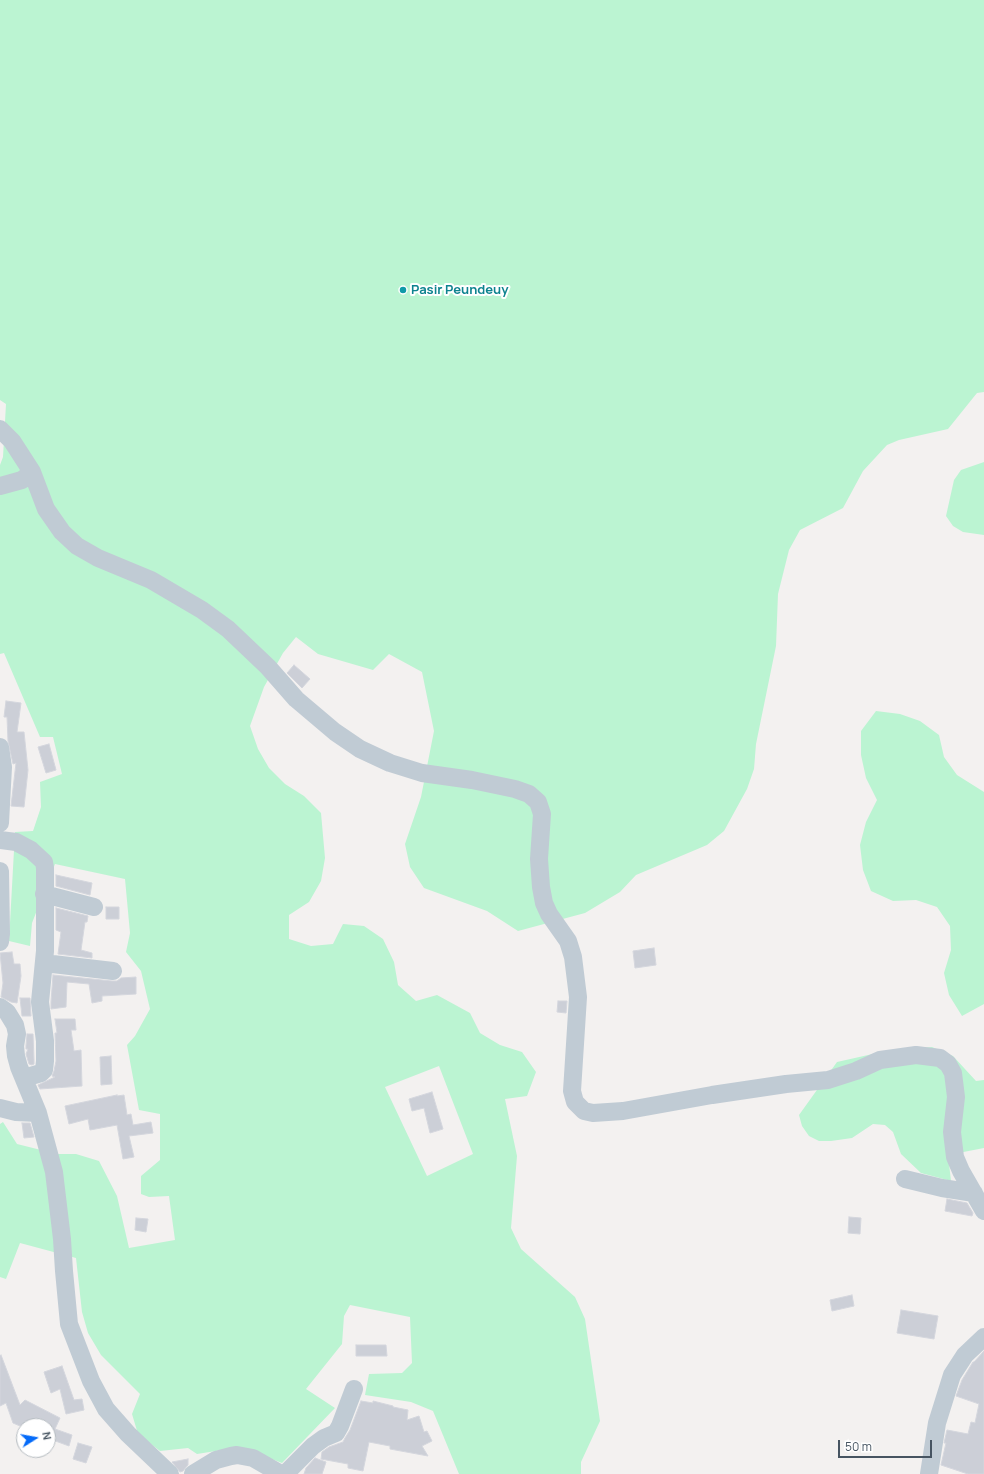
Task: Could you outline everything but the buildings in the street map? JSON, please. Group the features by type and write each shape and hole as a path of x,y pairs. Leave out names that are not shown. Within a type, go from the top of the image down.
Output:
{"street":[{"path":"0,428 12,441 32,472 46,509 62,532 77,546 98,558 151,580 202,610 228,629 268,667 296,699 335,732 360,750 390,763 422,773 472,780 515,789 529,794 538,802 542,814 539,859 544,903 549,914 568,941 573,957 578,997 572,1091 575,1102 584,1111 623,1111 712,1094 828,1080 856,1071 880,1060 916,1056 940,1058 948,1064 953,1073 956,1097 952,1132 955,1157 961,1171 984,1211"},
{"path":"0,486 22,480 32,472"},
{"path":"0,747 0,823"},
{"path":"0,840 16,842 31,850 44,862 44,964 40,990 40,1002 46,1061 44,1070 38,1075 24,1078"},
{"path":"0,871 2,934 0,942"},
{"path":"44,894 94,907"},
{"path":"44,964 113,971"},
{"path":"0,1007 6,1012 15,1025 17,1034 16,1056 38,1113 54,1172 62,1238 69,1324 73,1338 91,1381 106,1409 128,1434 170,1474"},
{"path":"0,1108 16,1112 38,1113"},
{"path":"905,1178 942,1188 974,1193"},
{"path":"929,1474 937,1423 952,1375 965,1355 984,1337"},
{"path":"285,1474 313,1446 324,1438 336,1433 354,1389"},
{"path":"192,1474 216,1460 237,1455 253,1458 282,1474"}],"green space":[{"path":"0,0 984,0 984,392 977,393 948,429 899,440 887,445 863,471 843,508 800,530 789,550 778,594 776,646 756,744 754,769 747,789 724,831 707,845 636,875 620,892 585,913 518,931 487,911 424,888 410,867 405,844 421,797 434,731 422,672 389,654 373,670 318,654 296,637 283,653 264,687 250,726 258,749 269,768 285,784 304,796 321,813 325,858 321,881 309,902 289,915 289,939 311,946 333,944 343,924 364,926 383,939 394,962 398,985 416,1001 437,995 470,1013 480,1033 500,1045 522,1052 536,1072 527,1096 505,1099 517,1156 511,1228 521,1249 575,1297 585,1319 600,1421 581,1462 581,1474 459,1474 433,1411 411,1402 365,1395 369,1374 402,1373 412,1363 410,1317 350,1305 344,1316 342,1344 306,1389 335,1408 282,1463 241,1447 197,1454 188,1448 160,1451 138,1434 132,1414 140,1394 101,1355 88,1333 82,1312 76,1258 20,1243 6,1279 0,1277 0,1124 3,1122 17,1144 57,1154 76,1154 99,1161 117,1196 129,1248 175,1240 169,1196 149,1197 141,1194 141,1176 160,1160 160,1114 139,1110 127,1045 135,1036 150,1009 141,971 126,952 130,933 125,879 55,864 32,923 30,946 9,941 15,832 33,831 41,807 40,782 62,774 53,737 40,737 4,653 0,654 0,465 3,457 6,404 0,400","holes":["439,1066 473,1154 427,1176 385,1087"]},
{"path":"984,462 984,535 963,532 953,526 946,516 954,480 961,470"},
{"path":"876,711 900,714 920,721 939,735 944,757 957,775 984,792 984,1004 962,1016 949,995 944,973 951,950 950,926 937,907 916,900 893,901 871,891 863,870 860,845 866,822 877,800 866,778 861,755 861,731"},
{"path":"932,1047 953,1056 976,1081 984,1080 984,1148 948,1155 951,1181 921,1173 901,1154 893,1132 885,1125 873,1124 852,1138 831,1141 819,1141 809,1136 802,1126 799,1115 837,1062 886,1051"}],"place":[{"name":"Pasir Peundeuy","path":"403,290"}]}
